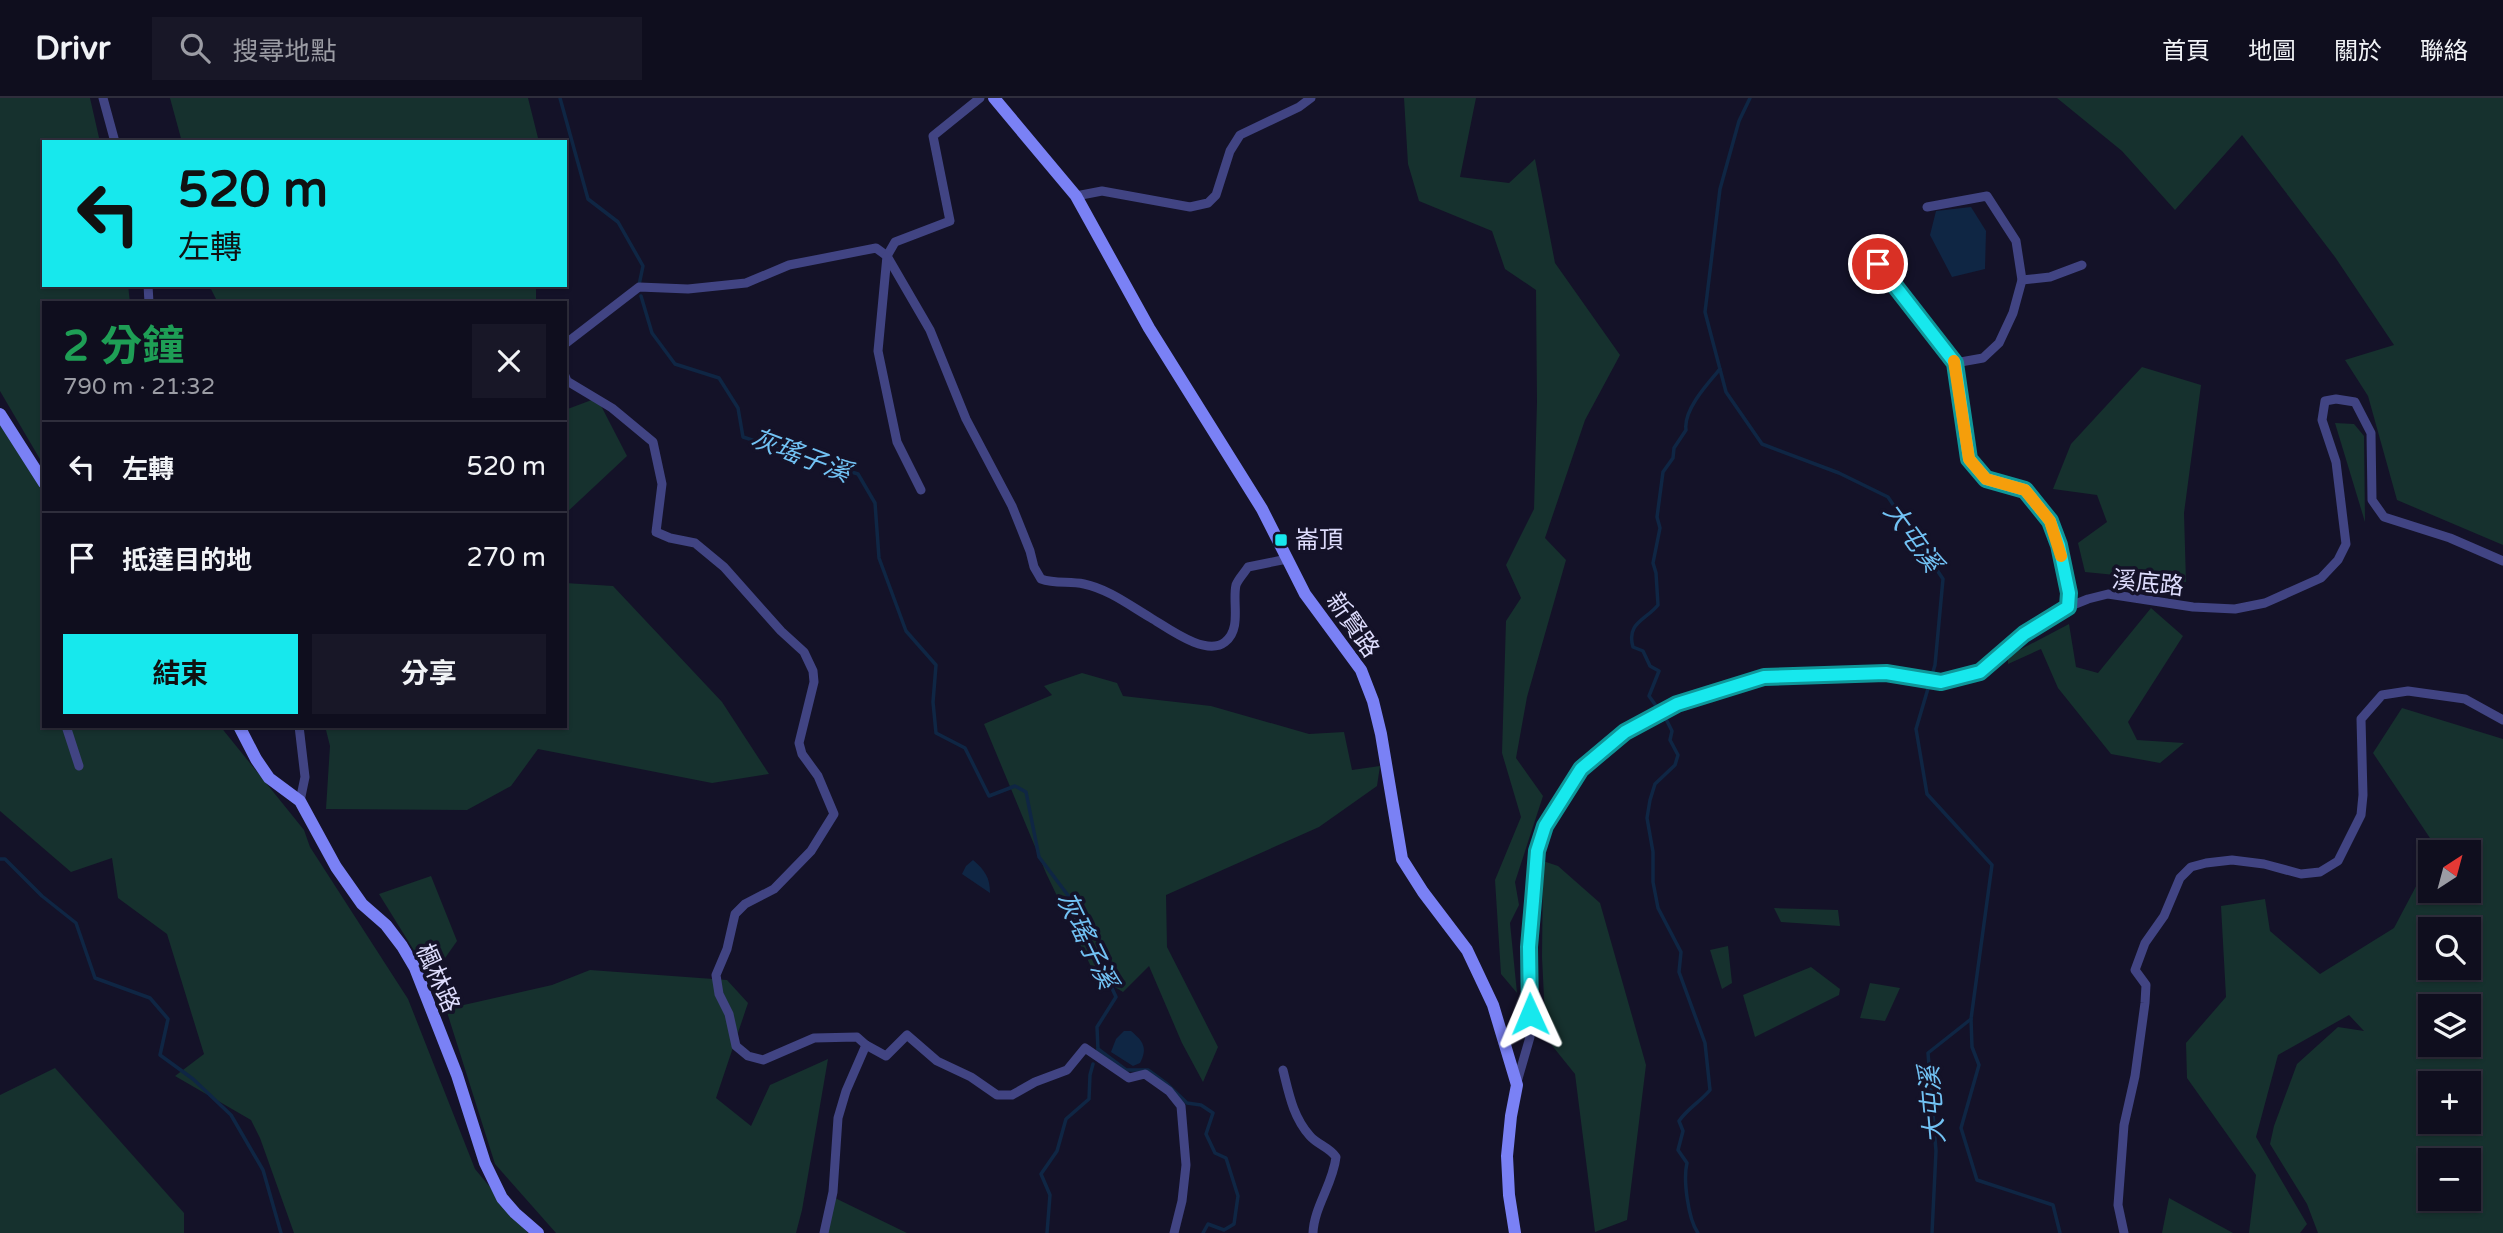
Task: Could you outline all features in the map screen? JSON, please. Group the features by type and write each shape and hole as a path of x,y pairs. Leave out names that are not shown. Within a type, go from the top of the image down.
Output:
{"street":[{"path":"103,98 114,140"},
{"path":"921,490 897,442 878,351 887,256 895,242 950,221 933,136 980,98"},
{"name":"新賢路","path":"993,98 1076,196 1149,328 1262,509 1305,594 1361,670 1373,701 1381,734 1402,859 1467,950 1493,1004 1517,1085 1507,1156 1515,1233"},
{"path":"1076,196 1102,191 1189,207 1208,203 1216,195 1230,151 1240,135 1299,107 1311,98"},
{"path":"1927,206 1987,196 2016,242 2022,280 2013,313 1999,343 1983,358 1955,363"},
{"path":"567,342 639,287 688,289 746,283 789,265 876,248 887,256 930,330 966,419 1012,506 1034,568 1041,579 1100,588 1192,642 1211,646 1224,643 1233,631 1237,604 1236,584 1248,567 1287,559"},
{"path":"1865,248 1919,313 1955,363 1969,459 1986,479 2025,490 2050,521 2062,557 2069,593 2068,607"},
{"path":"2022,280 2050,277 2082,265"},
{"path":"567,381 612,408 653,442 662,484 656,531 670,538 695,543 724,567 780,631 804,652 813,671 814,682 799,743 802,754 818,776 834,814 811,850 774,889 745,904 735,914 727,950 716,975 719,994 729,1014 736,1046 748,1056 763,1060 814,1038 857,1037 886,1056 907,1035 937,1061 971,1077 997,1095 1012,1095 1035,1082 1067,1070 1085,1048 1129,1078 1145,1074 1169,1091 1181,1106 1186,1165 1182,1200 1174,1233"},
{"name":"溪底路","path":"1517,1085 1530,1037 1529,947 1537,851 1545,826 1581,769 1625,732 1653,715 1764,677 1886,673 1941,682 1980,672 2024,634 2068,607 2108,594 2193,607 2235,609 2265,603 2321,578 2339,559 2346,544 2336,462 2322,420 2325,401 2336,398 2355,402 2371,433 2372,500 2384,517 2450,538 2503,561"},
{"path":"0,414 42,480"},
{"path":"2124,1233 2118,1205 2124,1125 2135,1076 2146,985 2135,970 2145,943 2164,916 2179,878 2191,867 2232,860 2301,874 2320,873 2339,861 2361,815 2364,795 2361,719 2382,695 2408,691 2465,699 2503,720"},
{"path":"67,728 79,766"},
{"name":"楓林路","path":"240,728 269,778 300,801 336,867 362,904 386,925 415,968 457,1075 485,1163 502,1198 538,1233"},
{"path":"299,728 305,777 300,801"},
{"path":"824,1233 833,1192 838,1118 846,1091 866,1045"},
{"path":"1283,1070 1294,1114 1311,1138 1330,1149 1336,1157 1335,1169 1314,1221 1313,1233"}],"green space":[{"path":"0,98 90,98 100,140 42,140 42,287 128,287 130,301 42,301 42,463 0,391"},
{"path":"170,98 528,98 538,140 181,140"},
{"path":"1404,98 1476,98 1460,177 1509,183 1535,159 1555,263 1620,355 1585,420 1545,538 1566,560 1527,697 1516,758 1543,796 1515,882 1519,905 1510,923 1517,993 1501,974 1495,880 1521,817 1502,753 1506,621 1521,598 1506,565 1534,509 1536,290 1505,269 1492,231 1419,201 1408,164"},
{"path":"2057,98 2503,98 2503,545 2397,500 2368,396 2345,360 2394,345 2335,257 2242,135 2175,210 2122,151"},
{"path":"210,287 536,287 536,301 217,301"},
{"path":"2142,367 2201,385 2184,513 2186,582 2085,572 2078,543 2107,522 2097,495 2053,489 2071,444"},
{"path":"597,398 627,456 567,512 567,409"},
{"path":"0,416 42,476 42,728 222,728 304,830 310,847 408,999 475,1169 528,1233 294,1233 251,1120 175,1076 204,1054 167,934 118,898 112,858 71,872 0,811"},
{"path":"2335,423 2354,424 2364,436 2365,522"},
{"path":"567,583 613,586 722,702 769,774 712,783 538,749 511,786 467,810 326,809 330,746 326,728 567,728"},
{"path":"2151,608 2183,636 2128,722 2137,740 2184,743 2160,763 2111,754 2058,688 2041,649 2008,664 2008,656 2069,624 2076,667 2098,673"},
{"path":"1082,673 1117,683 1123,696 1211,706 1309,734 1344,732 1352,770 1380,766 1377,786 1319,827 1166,895 1167,947 1218,1047 1203,1082 1182,1043 1149,966 1123,992 1095,975 1046,873 984,724 1052,695 1044,686"},
{"path":"2402,708 2503,739 2503,1233 2318,1233 2307,1204 2270,1144 2297,1064 2338,1027 2364,1031 2349,1015 2278,1055 2256,1137 2307,1224 2300,1233 2249,1233 2256,1175 2187,1078 2186,1043 2226,997 2221,906 2265,899 2270,931 2320,974 2394,928 2418,883 2418,903 2482,903 2482,840 2431,840 2373,753"},
{"path":"1543,861 1558,866 1600,903 1646,1065 1627,1220 1595,1232 1575,1074 1546,1038 1542,957"},
{"path":"431,876 457,941 431,978 379,894"},
{"path":"1774,908 1838,910 1840,926 1781,922"},
{"path":"1728,946 1732,983 1722,989 1710,950"},
{"path":"1811,967 1840,989 1839,995 1755,1037 1743,995"},
{"path":"590,970 727,980 748,1003 716,1098 751,1126 770,1085 828,1059 796,1233 556,1233 495,1164 446,1009 552,985"},
{"path":"1870,983 1900,988 1885,1021 1860,1018"},
{"path":"55,1068 184,1213 184,1233 0,1233 0,1095"},
{"path":"835,1198 907,1233 823,1233"},
{"path":"2169,1198 2233,1233 2162,1233"}],"water":[{"path":"1971,207 1986,231 1985,269 1952,277 1930,235 1936,211"},
{"path":"973,860 986,875 990,893 962,874"},
{"path":"1124,1031 1131,1031 1143,1045 1144,1053 1140,1063 1133,1066 1111,1052 1116,1039"}],"waterway":[{"name":"灰瑤子溪","path":"560,98 588,199 618,222 643,266 639,285"},
{"name":"大屯溪","path":"1750,98 1739,121 1720,189 1705,312 1726,392 1762,444 1839,473 1888,497 1943,579 1935,665 1916,729 1927,794 1992,865 1971,1019 1928,1053 1936,1151 1932,1233"},
{"name":"灰瑤子溪","path":"641,296 652,333 675,364 719,378 738,408 743,437 858,474 875,503 879,558 906,631 936,665 933,702 936,733 965,748 989,796 1015,786 1026,792 1039,857 1070,898 1084,939 1101,964 1116,997 1097,1027 1098,1050"},
{"path":"1698,1233 1687,1199 1687,1163 1678,1150 1683,1131 1679,1121 1710,1090 1705,1043 1679,972 1681,952 1658,908 1647,818 1655,784 1675,765 1678,755 1670,740 1672,731 1649,696 1659,671 1650,666 1643,651 1633,647 1632,632 1658,605 1653,563 1660,528 1657,517 1663,472 1686,430 1692,406 1720,369"},
{"path":"0,859 5,859 42,896 76,923 95,978 150,998 168,1019 160,1055 193,1079 231,1115 263,1170 281,1233"},
{"path":"1971,1019 1972,1047 1979,1065 1961,1128 1977,1180 2053,1205 2060,1233"},
{"path":"1098,1049 1126,1070 1148,1070 1187,1103 1201,1105 1213,1113 1206,1134 1215,1153 1226,1158 1238,1196 1234,1224 1224,1230 1208,1224 1203,1233"},
{"name":"灰瑤子溪","path":"1047,1233 1050,1195 1041,1174 1057,1151 1066,1119 1089,1099 1093,1064"}],"slow traffic":[{"path":"1954,361 1969,459 1986,479 2025,490 2050,521 2061,556"}],"place":[{"name":"崙頂","path":"1281,540"}],"route":[{"path":"1530,1014 1529,947 1537,851 1545,826 1581,769 1625,732 1677,704 1764,677 1886,673 1941,682 1973,675 2024,634 2068,607 2069,593 2059,545 2050,521 2025,490 1986,479 1969,459 1955,363 1919,313 1878,264"}]}
